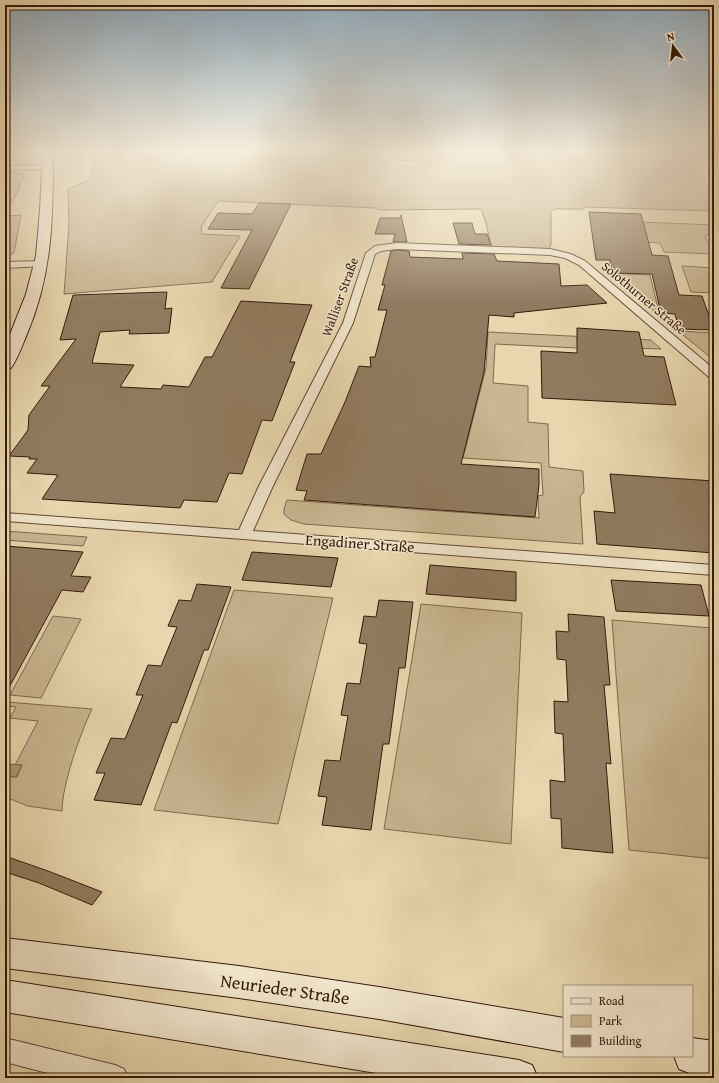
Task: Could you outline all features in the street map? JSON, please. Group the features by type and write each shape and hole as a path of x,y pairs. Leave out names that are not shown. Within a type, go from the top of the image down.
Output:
{"street":[{"path":"5,364 30,308 42,264 46,202"},
{"name":"Walliser Straße","path":"244,535 264,488 348,323 372,251 383,247 397,246 550,252"},
{"name":"Solothurner Straße","path":"550,252 565,255 579,261 714,375"},
{"path":"5,265 42,264"},
{"name":"Engadiner Straße","path":"5,517 714,570"},
{"name":"Neurieder Straße","path":"5,953 246,983 379,1003 563,1034"},
{"path":"5,996 519,1078"},
{"path":"5,1050 60,1072 115,1078"},
{"path":"693,1056 714,1059"}],"green space":[{"path":"5,202 12,202 9,207 5,207"},
{"path":"68,202 218,202 201,227 202,234 240,236 212,282 64,294 69,224"},
{"path":"230,202 714,202 714,211 584,207 583,209 555,209 551,211 551,244 549,249 492,249 481,209 379,210 375,208"},
{"path":"21,215 14,253 5,257 5,218 7,216"},
{"path":"617,221 714,225 714,234 705,235 708,244 714,244 714,254 664,252 660,243 623,241"},
{"path":"682,266 714,268 714,293 691,292"},
{"path":"609,273 650,275 660,316"},
{"path":"678,331 714,333 714,360"},
{"path":"488,332 651,340 661,349 636,348 637,351 495,344 493,383 528,386 528,422 548,424 549,467 583,471 584,492 580,497 583,544 304,524 291,520 284,514 287,500 539,518 538,496 543,495 541,463 463,458 486,368"},
{"path":"5,531 87,537 83,546 5,540"},
{"path":"234,590 333,598 278,824 154,810"},
{"path":"421,604 522,613 511,844 384,829"},
{"path":"53,616 81,619 41,698 10,695"},
{"path":"612,620 712,628 714,639 714,859 629,850"},
{"path":"7,702 92,709 72,760 65,788 62,811 28,806 5,797 5,785 10,776 17,777 22,765 15,765 38,721 10,718 16,707 5,706"}],"shaded area":[{"path":"5,764 22,765 16,777 5,776"}],"building":[{"path":"259,203 291,204 249,289 221,288 252,230 208,229 218,213 252,214"},
{"path":"589,212 641,214 652,255 668,256 679,295 702,296 714,330 679,329 675,314 661,313 652,274 612,273 610,260 596,260"},
{"path":"401,215 407,242 393,242 395,234 375,234 380,218 400,218"},
{"path":"453,223 472,223 475,234 487,234 491,245 459,244"},
{"path":"391,251 409,251 410,257 463,259 462,253 494,254 497,261 559,264 561,286 587,285 607,303 514,313 514,317 489,315 484,372 461,464 539,469 539,485 535,517 304,500 307,491 296,490 307,454 321,454 345,402 359,366 371,367 370,357 375,357 387,310 378,310 385,285 382,285"},
{"path":"167,292 165,309 172,308 169,333 129,334 130,330 100,332 92,363 134,365 120,387 161,389 163,385 189,387 205,357 212,357 241,301 312,305 290,362 295,362 272,421 262,420 242,474 229,473 217,502 184,500 180,508 42,499 58,475 27,473 37,459 29,459 30,457 9,456 28,430 29,415 50,386 41,386 76,339 60,340 73,295"},
{"path":"577,328 639,332 644,356 664,357 676,405 542,398 541,351 577,353"},
{"path":"610,474 714,481 714,553 597,544 594,511 615,513"},
{"path":"5,546 83,552 71,576 91,577 83,592 62,590 5,695"},
{"path":"252,552 338,558 331,587 242,580"},
{"path":"430,565 516,572 516,601 426,594"},
{"path":"611,580 701,585 709,616 616,611"},
{"path":"197,584 231,587 208,650 204,650 177,723 172,722 141,805 94,800 105,773 96,773 111,738 125,739 143,695 136,695 148,665 161,666 177,627 168,626 179,600 191,601"},
{"path":"379,600 413,602 405,668 399,668 389,744 383,744 371,830 322,825 327,797 318,796 325,760 340,761 348,716 341,715 347,683 360,684 367,644 359,643 364,616 376,617"},
{"path":"568,614 604,617 610,685 604,685 611,764 606,763 613,853 562,848 561,819 551,818 550,780 565,782 563,734 555,733 554,701 568,702 566,660 557,659 556,631 569,632"},
{"path":"5,856 102,892 92,905 39,883 5,872"}]}
